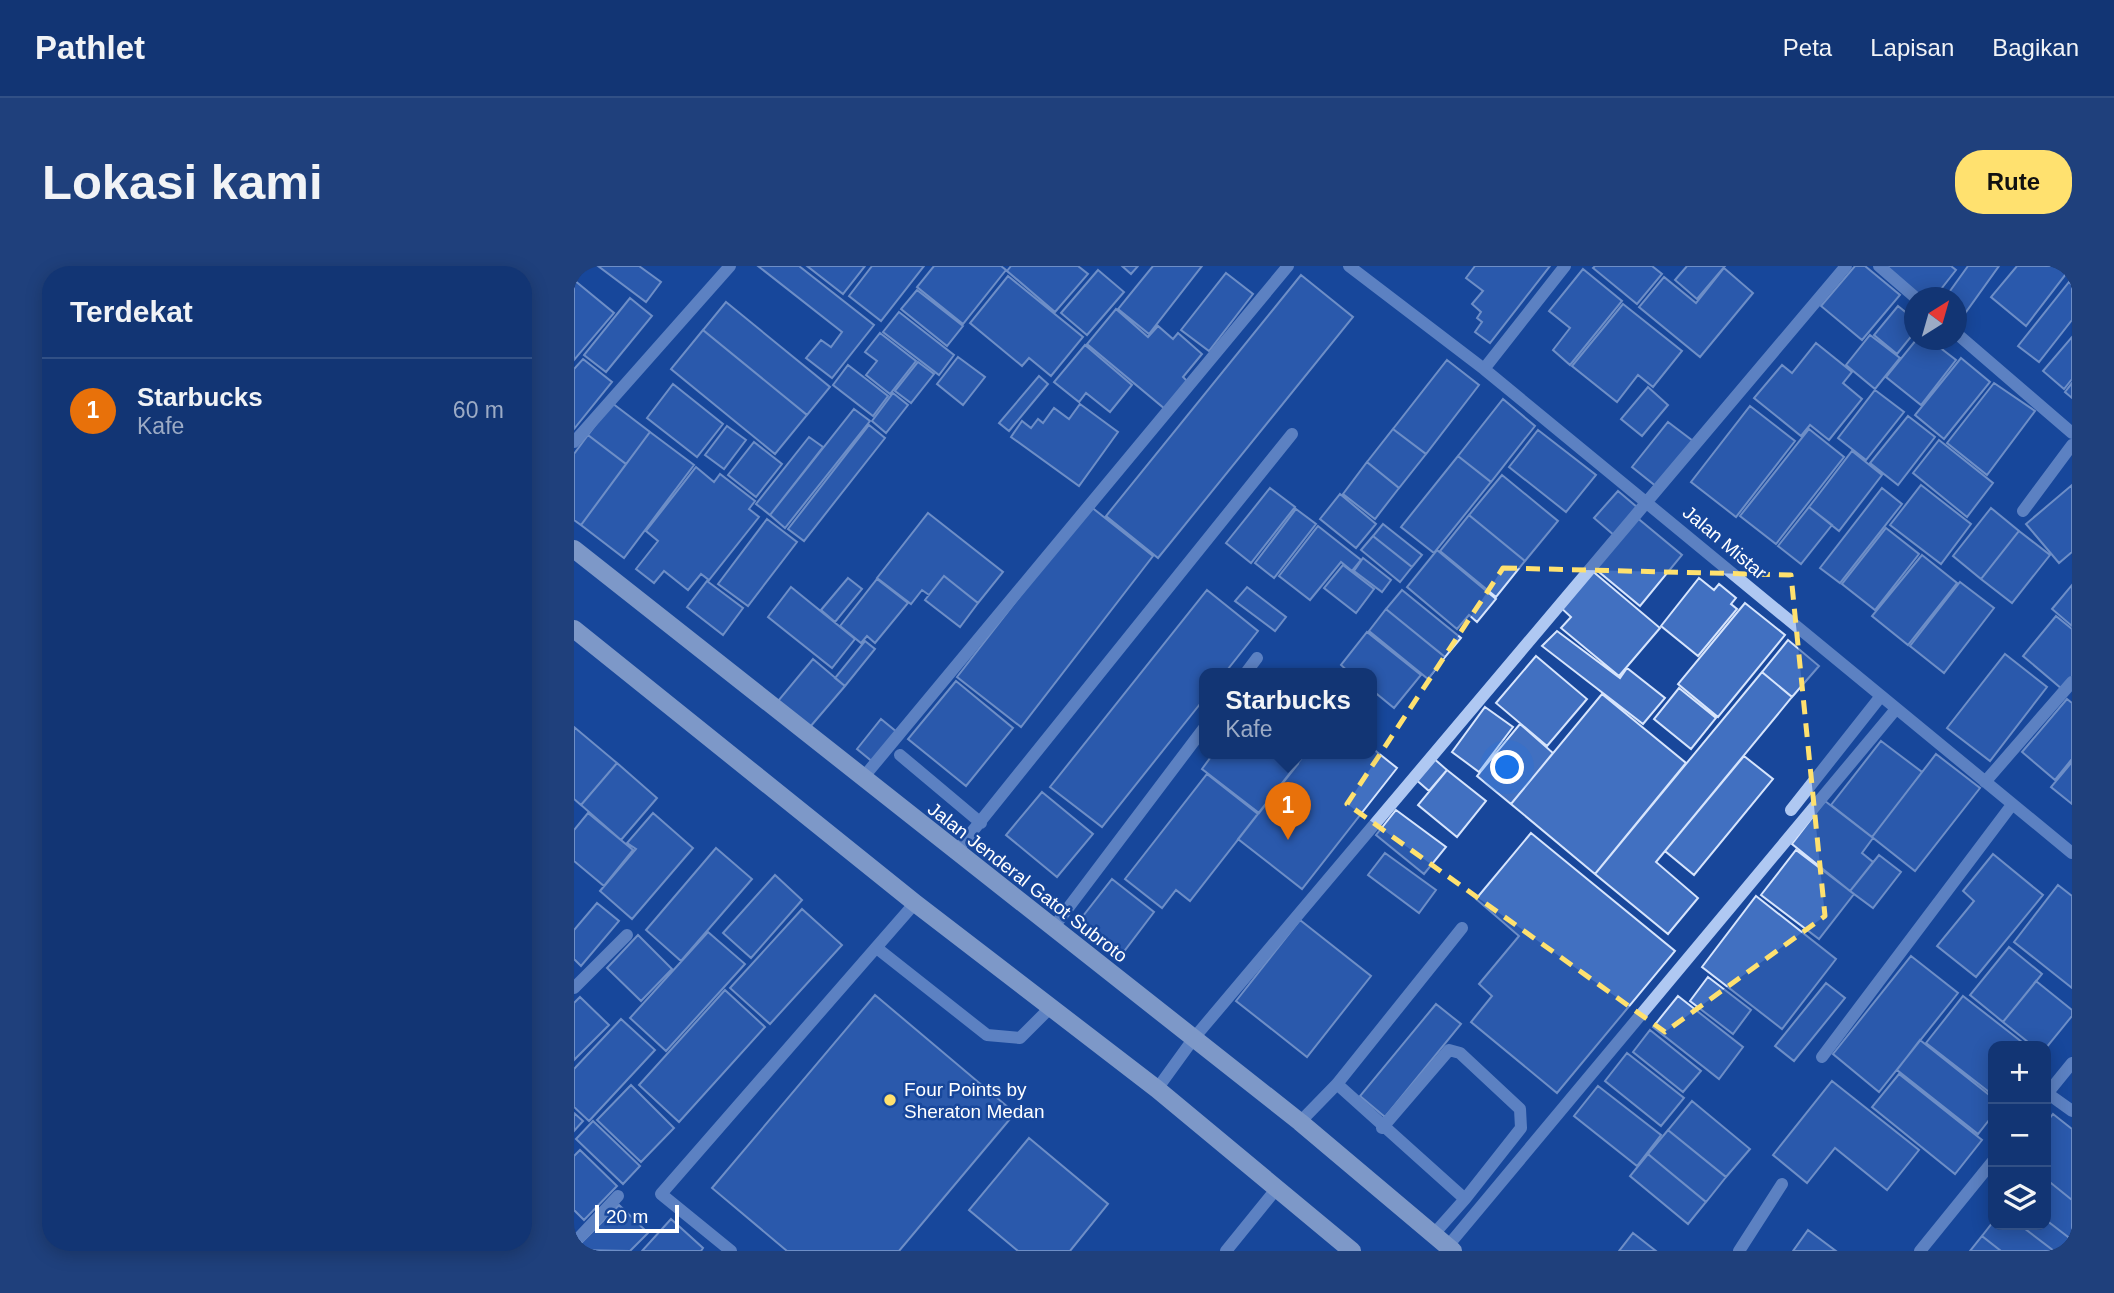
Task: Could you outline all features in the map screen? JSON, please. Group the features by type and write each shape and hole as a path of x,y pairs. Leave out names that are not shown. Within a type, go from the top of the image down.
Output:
{"main road":[{"name":"Jalan Jenderal Gatot Subroto","path":"574,549 955,853 1300,1122 1445,1244"},
{"path":"574,629 915,903 1157,1089 1352,1251"}],"street":[{"path":"574,442 730,266"},
{"path":"862,779 1288,266"},
{"name":"Jalan Mistar","path":"1349,266 1484,369 2011,806 2072,853"},
{"path":"1484,369 1565,266"},
{"path":"1157,1089 1194,1038 1846,266"},
{"path":"1879,266 1904,288"},
{"path":"1967,342 2072,433"},
{"path":"955,853 1292,434"},
{"path":"2023,511 2072,444"},
{"path":"1250,668 1257,658"},
{"path":"1985,782 2072,682"},
{"path":"1791,810 1881,696"},
{"path":"1445,1244 1896,709"},
{"path":"1053,928 1199,735"},
{"path":"900,755 981,823"},
{"path":"1822,1057 2011,806"},
{"path":"731,1251 661,1194 878,950 915,903"},
{"path":"1300,1122 1337,1084 1462,928"},
{"path":"574,988 627,935"},
{"path":"878,950 987,1035 1020,1038 1051,1007"},
{"path":"1382,1128 1449,1050 1461,1053 1520,1109 1523,1119 1521,1128 1465,1199 1445,1244"},
{"path":"2051,1089 2072,1063"},
{"path":"1337,1084 1382,1128 1465,1199"},
{"path":"2051,1097 2072,1111"},
{"path":"1920,1251 1988,1167"},
{"path":"1739,1251 1782,1184"},
{"path":"1226,1251 1277,1188"},
{"path":"574,1243 618,1196"}],"highlighted area":[{"path":"1503,568 1791,575 1825,916 1665,1032 1347,804"}],"building":[{"path":"598,266 639,266 661,282 646,302"},
{"path":"758,266 799,266 874,325 832,378 806,358 821,340 831,347 842,332"},
{"path":"807,266 865,266 843,294"},
{"path":"872,266 924,266 881,321 849,296"},
{"path":"934,266 1001,266 1006,270 963,324 917,287"},
{"path":"1011,266 1078,266 1088,274 1055,312 1007,271"},
{"path":"1122,266 1138,266 1131,274"},
{"path":"1153,266 1202,266 1149,334 1118,309"},
{"path":"1475,266 1550,266 1490,343 1475,332 1482,322 1477,318 1481,312 1472,304 1483,291 1466,278"},
{"path":"1652,266 1662,274 1637,304 1593,268"},
{"path":"1687,266 1725,266 1697,299 1675,280"},
{"path":"1855,266 1865,266 1900,295 1862,340 1821,306"},
{"path":"1883,266 1951,266 1956,270 1943,287 1908,287"},
{"path":"1968,266 1999,266 1967,311 1967,287 1953,287"},
{"path":"2017,266 2072,266 2026,326 1991,297"},
{"path":"1724,268 1753,293 1700,357 1639,307 1664,277 1696,303"},
{"path":"1583,269 1622,301 1570,365 1553,350 1570,328 1549,311"},
{"path":"1098,270 1124,292 1087,335 1061,313"},
{"path":"1226,273 1253,294 1209,351 1181,330"},
{"path":"1301,275 1353,317 1158,558 1106,516"},
{"path":"1008,276 1083,337 1051,376 1029,358 1022,366 970,323"},
{"path":"574,280 614,313 574,360"},
{"path":"2069,282 2072,285 2072,320 2039,362 2018,346"},
{"path":"917,290 963,326 947,346 901,309"},
{"path":"630,298 652,316 606,372 584,355"},
{"path":"726,302 830,387 807,415 703,330"},
{"path":"1623,304 1682,351 1653,387 1638,375 1617,402 1572,366"},
{"path":"1898,306 1904,311 1904,345 1897,354 1874,335"},
{"path":"1116,309 1148,337 1158,326 1173,339 1178,333 1202,354 1183,377 1188,382 1165,409 1087,344"},
{"path":"899,312 954,355 939,375 883,332"},
{"path":"703,330 807,415 775,454 671,369"},
{"path":"880,333 916,361 890,394 866,375 877,361 865,352"},
{"path":"1870,335 1900,358 1875,389 1846,365"},
{"path":"2072,337 2072,379 2064,389 2043,371"},
{"path":"1816,343 1852,372 1843,383 1862,399 1829,440 1810,425 1801,436 1754,398 1782,365 1792,373"},
{"path":"1085,345 1132,385 1110,412 1086,393 1079,402 1054,382"},
{"path":"1908,350 1943,350 1956,360 1921,405 1886,377"},
{"path":"958,357 985,377 963,405 937,384"},
{"path":"1961,358 1990,382 1944,439 1915,415"},
{"path":"583,359 612,382 574,429 574,369"},
{"path":"1447,360 1479,385 1426,454 1393,429"},
{"path":"918,362 934,374 911,403 895,391"},
{"path":"848,365 888,396 873,416 833,385"},
{"path":"1039,376 1048,384 1009,431 999,423"},
{"path":"1994,383 2035,411 1987,475 1947,443"},
{"path":"2072,383 2072,398 2065,392"},
{"path":"673,384 723,424 697,457 647,418"},
{"path":"1648,387 1668,405 1642,436 1621,419"},
{"path":"1875,390 1904,412 1866,460 1838,438"},
{"path":"893,393 908,405 886,433 872,421"},
{"path":"1503,399 1535,426 1491,482 1458,456"},
{"path":"612,403 650,432 626,464 588,435"},
{"path":"1080,404 1118,432 1079,486 1011,437 1022,421 1031,428 1038,419 1043,423 1054,408 1069,419"},
{"path":"1750,406 1795,441 1736,517 1691,482"},
{"path":"854,409 870,421 785,528 770,515"},
{"path":"1908,416 1935,437 1898,485 1870,463"},
{"path":"1668,422 1693,441 1657,487 1632,467"},
{"path":"869,425 885,438 804,541 788,529"},
{"path":"727,426 746,440 724,469 705,455"},
{"path":"1393,429 1426,454 1399,488 1367,462"},
{"path":"1809,429 1844,457 1776,544 1740,516"},
{"path":"1538,430 1596,475 1566,512 1509,467"},
{"path":"650,432 694,465 624,558 581,525"},
{"path":"588,435 626,464 581,525 574,520 574,454"},
{"path":"809,437 823,447 770,515 756,504"},
{"path":"1939,440 1993,483 1967,517 1913,473"},
{"path":"754,442 782,464 756,497 728,475"},
{"path":"1852,451 1882,475 1839,531 1809,507"},
{"path":"1458,456 1491,482 1434,553 1401,527"},
{"path":"1367,462 1399,488 1375,519 1343,494"},
{"path":"696,467 714,482 720,474 755,501 749,509 759,517 709,580 701,574 688,590 664,571 654,583 636,569 658,541 646,531"},
{"path":"1502,475 1558,521 1525,561 1469,515"},
{"path":"1921,485 1971,524 1941,564 1890,525"},
{"path":"2072,485 2072,552 2059,563 2026,524"},
{"path":"1270,488 1295,507 1251,563 1226,543"},
{"path":"1882,488 1902,504 1840,583 1820,568"},
{"path":"1618,491 1638,508 1615,536 1594,518"},
{"path":"1340,494 1376,524 1356,548 1320,519"},
{"path":"1090,506 1153,556 1021,727 957,677"},
{"path":"1809,507 1832,525 1801,564 1778,546"},
{"path":"1991,508 2019,531 1981,579 1953,556"},
{"path":"1296,509 1316,524 1274,578 1255,563"},
{"path":"928,513 1003,572 978,603 944,576 929,595 922,590 911,604 877,578"},
{"path":"1469,515 1525,561 1496,597 1440,551"},
{"path":"1635,516 1682,555 1640,606 1593,567"},
{"path":"767,519 797,542 748,606 718,584"},
{"path":"1383,524 1422,555 1412,567 1373,536"},
{"path":"1318,526 1361,560 1352,571 1341,562 1310,600 1279,576"},
{"path":"1886,528 1919,554 1875,610 1842,584"},
{"path":"2019,531 2050,555 2012,603 1981,579"},
{"path":"1373,536 1412,567 1400,582 1361,550"},
{"path":"1437,550 1496,599 1477,622 1469,615 1457,629 1407,587"},
{"path":"1922,555 1957,583 1908,645 1872,616"},
{"path":"1363,558 1391,580 1382,592 1354,571"},
{"path":"1343,565 1374,589 1356,613 1324,588"},
{"path":"1590,569 1660,628 1619,676 1561,628 1571,617 1559,606"},
{"path":"944,576 978,603 960,627 925,600"},
{"path":"848,578 862,589 835,622 821,610"},
{"path":"1699,578 1714,590 1719,584 1736,598 1731,604 1737,609 1698,656 1661,626"},
{"path":"877,579 908,603 875,643 867,636 861,643 840,626"},
{"path":"707,581 743,608 723,635 687,607"},
{"path":"1960,582 1994,608 1944,673 1910,646"},
{"path":"2072,585 2072,626 2052,609"},
{"path":"791,587 855,639 832,668 768,617"},
{"path":"1247,587 1286,617 1275,631 1235,601"},
{"path":"1207,590 1258,631 1229,668 1199,668 1199,705 1102,827 1050,787"},
{"path":"1402,590 1461,638 1445,657 1386,609"},
{"path":"1745,603 1785,635 1718,717 1678,684"},
{"path":"1386,609 1445,657 1428,679 1369,631"},
{"path":"2056,616 2072,629 2072,677 2062,689 2023,656"},
{"path":"1557,631 1620,678 1627,668 1665,698 1643,724 1542,646"},
{"path":"1367,632 1421,675 1394,708 1377,694 1377,668 1344,668 1341,665"},
{"path":"1788,640 1819,666 1792,697 1762,672"},
{"path":"865,641 875,649 845,686 835,678"},
{"path":"2005,654 2047,687 1990,761 1947,728"},
{"path":"1536,656 1587,699 1547,746 1496,703"},
{"path":"813,659 845,686 810,727 778,701"},
{"path":"1762,672 1792,697 1656,862 1698,898 1668,934 1595,874"},
{"path":"956,681 1013,728 966,786 908,739"},
{"path":"1679,688 1716,718 1691,749 1654,719"},
{"path":"1602,694 1686,763 1595,874 1511,804"},
{"path":"2067,699 2072,703 2072,759 2055,780 2022,752"},
{"path":"1485,707 1513,727 1479,772 1452,752"},
{"path":"881,719 898,733 874,763 857,749"},
{"path":"1520,724 1553,753 1511,804 1477,776"},
{"path":"574,727 617,763 581,805 574,799"},
{"path":"1881,741 1922,772 1872,837 1831,805"},
{"path":"1377,752 1397,768 1302,889 1238,839 1301,759 1377,759"},
{"path":"1936,754 1980,788 1915,871 1872,837"},
{"path":"1744,756 1773,779 1694,875 1665,851"},
{"path":"1432,757 1447,770 1429,791 1414,778"},
{"path":"1209,759 1292,759 1298,764 1259,813 1202,769"},
{"path":"2072,762 2072,804 2051,787"},
{"path":"617,763 657,798 621,840 581,805"},
{"path":"1447,770 1486,801 1457,837 1418,805"},
{"path":"1207,774 1258,814 1190,901 1176,890 1162,908 1125,879"},
{"path":"1042,792 1093,834 1057,877 1006,835"},
{"path":"1825,801 1873,838 1862,853 1873,862 1850,891 1792,844"},
{"path":"1396,810 1446,847 1424,874 1376,835"},
{"path":"588,813 633,850 604,886 574,861 574,830"},
{"path":"653,813 693,848 632,919 600,891 636,849 627,843"},
{"path":"1531,833 1675,951 1557,1093 1471,1022 1492,996 1479,984 1519,936 1476,899"},
{"path":"716,848 752,879 681,961 646,930"},
{"path":"1796,850 1854,894 1819,939 1761,895"},
{"path":"1385,853 1436,890 1419,913 1368,875"},
{"path":"1993,854 2043,895 1976,977 1937,946 1974,901 1963,891"},
{"path":"1879,855 1901,872 1873,908 1850,891"},
{"path":"775,875 802,900 751,958 723,933"},
{"path":"1112,879 1154,912 1119,958 1076,925"},
{"path":"2058,885 2072,896 2072,988 2014,942"},
{"path":"1756,896 1836,959 1782,1029 1702,967"},
{"path":"597,903 619,921 581,966 574,959 574,930"},
{"path":"802,909 842,945 770,1024 730,988"},
{"path":"1300,920 1371,976 1307,1057 1236,1001"},
{"path":"708,932 745,964 666,1051 630,1018"},
{"path":"638,935 672,969 641,1001 607,968"},
{"path":"2009,947 2042,974 2003,1022 1970,995"},
{"path":"1911,956 1958,993 1879,1092 1833,1054"},
{"path":"1708,977 1751,1010 1733,1034 1690,1001"},
{"path":"2036,981 2072,1010 2072,1016 2051,1042 2027,1041 2003,1022"},
{"path":"1826,983 1845,998 1794,1061 1775,1046"},
{"path":"725,990 765,1027 679,1122 639,1085"},
{"path":"875,995 1015,1113 899,1251 787,1251 712,1188"},
{"path":"1678,996 1743,1047 1719,1079 1653,1027"},
{"path":"1963,996 2021,1041 1988,1041 1988,1091 1926,1043"},
{"path":"580,997 609,1025 574,1060 574,1003"},
{"path":"1436,1004 1461,1024 1385,1117 1360,1096"},
{"path":"621,1019 655,1050 589,1121 574,1107 574,1069"},
{"path":"1650,1030 1701,1071 1683,1092 1633,1052"},
{"path":"1920,1040 1988,1094 1988,1121 1978,1134 1897,1070"},
{"path":"1627,1053 1684,1098 1661,1126 1605,1081"},
{"path":"1899,1074 1982,1140 1955,1174 1872,1107"},
{"path":"1832,1081 1919,1150 1887,1190 1835,1148 1807,1183 1773,1155"},
{"path":"631,1085 674,1128 641,1162 597,1120"},
{"path":"1598,1086 1661,1135 1637,1166 1574,1116"},
{"path":"1692,1101 1750,1149 1726,1177 1668,1130"},
{"path":"574,1113 583,1121 574,1131"},
{"path":"2053,1114 2072,1129 2072,1200 2051,1183"},
{"path":"593,1121 640,1166 623,1184 576,1139"},
{"path":"1668,1130 1726,1177 1706,1202 1648,1154"},
{"path":"1029,1138 1108,1204 1070,1251 1018,1251 969,1210"},
{"path":"580,1150 617,1186 584,1220 574,1210 574,1156"},
{"path":"1648,1154 1706,1202 1688,1224 1630,1176"},
{"path":"2051,1183 2072,1200 2072,1240 2051,1224"},
{"path":"619,1205 648,1233 630,1251 574,1250"},
{"path":"671,1219 703,1248 701,1251 642,1251"},
{"path":"2051,1224 2072,1240 2072,1251 2054,1251 2027,1230 2051,1230"},
{"path":"1988,1228 2027,1230 2054,1251 2001,1251 1982,1236"},
{"path":"1808,1230 1836,1251 1793,1251"},
{"path":"1633,1233 1656,1251 1619,1251"},
{"path":"1982,1236 2001,1251 1970,1251"}],"place":[{"name":"Starbucks","path":"1288,840"},
{"name":"Four Points by Sheraton Medan","path":"890,1100"}]}
